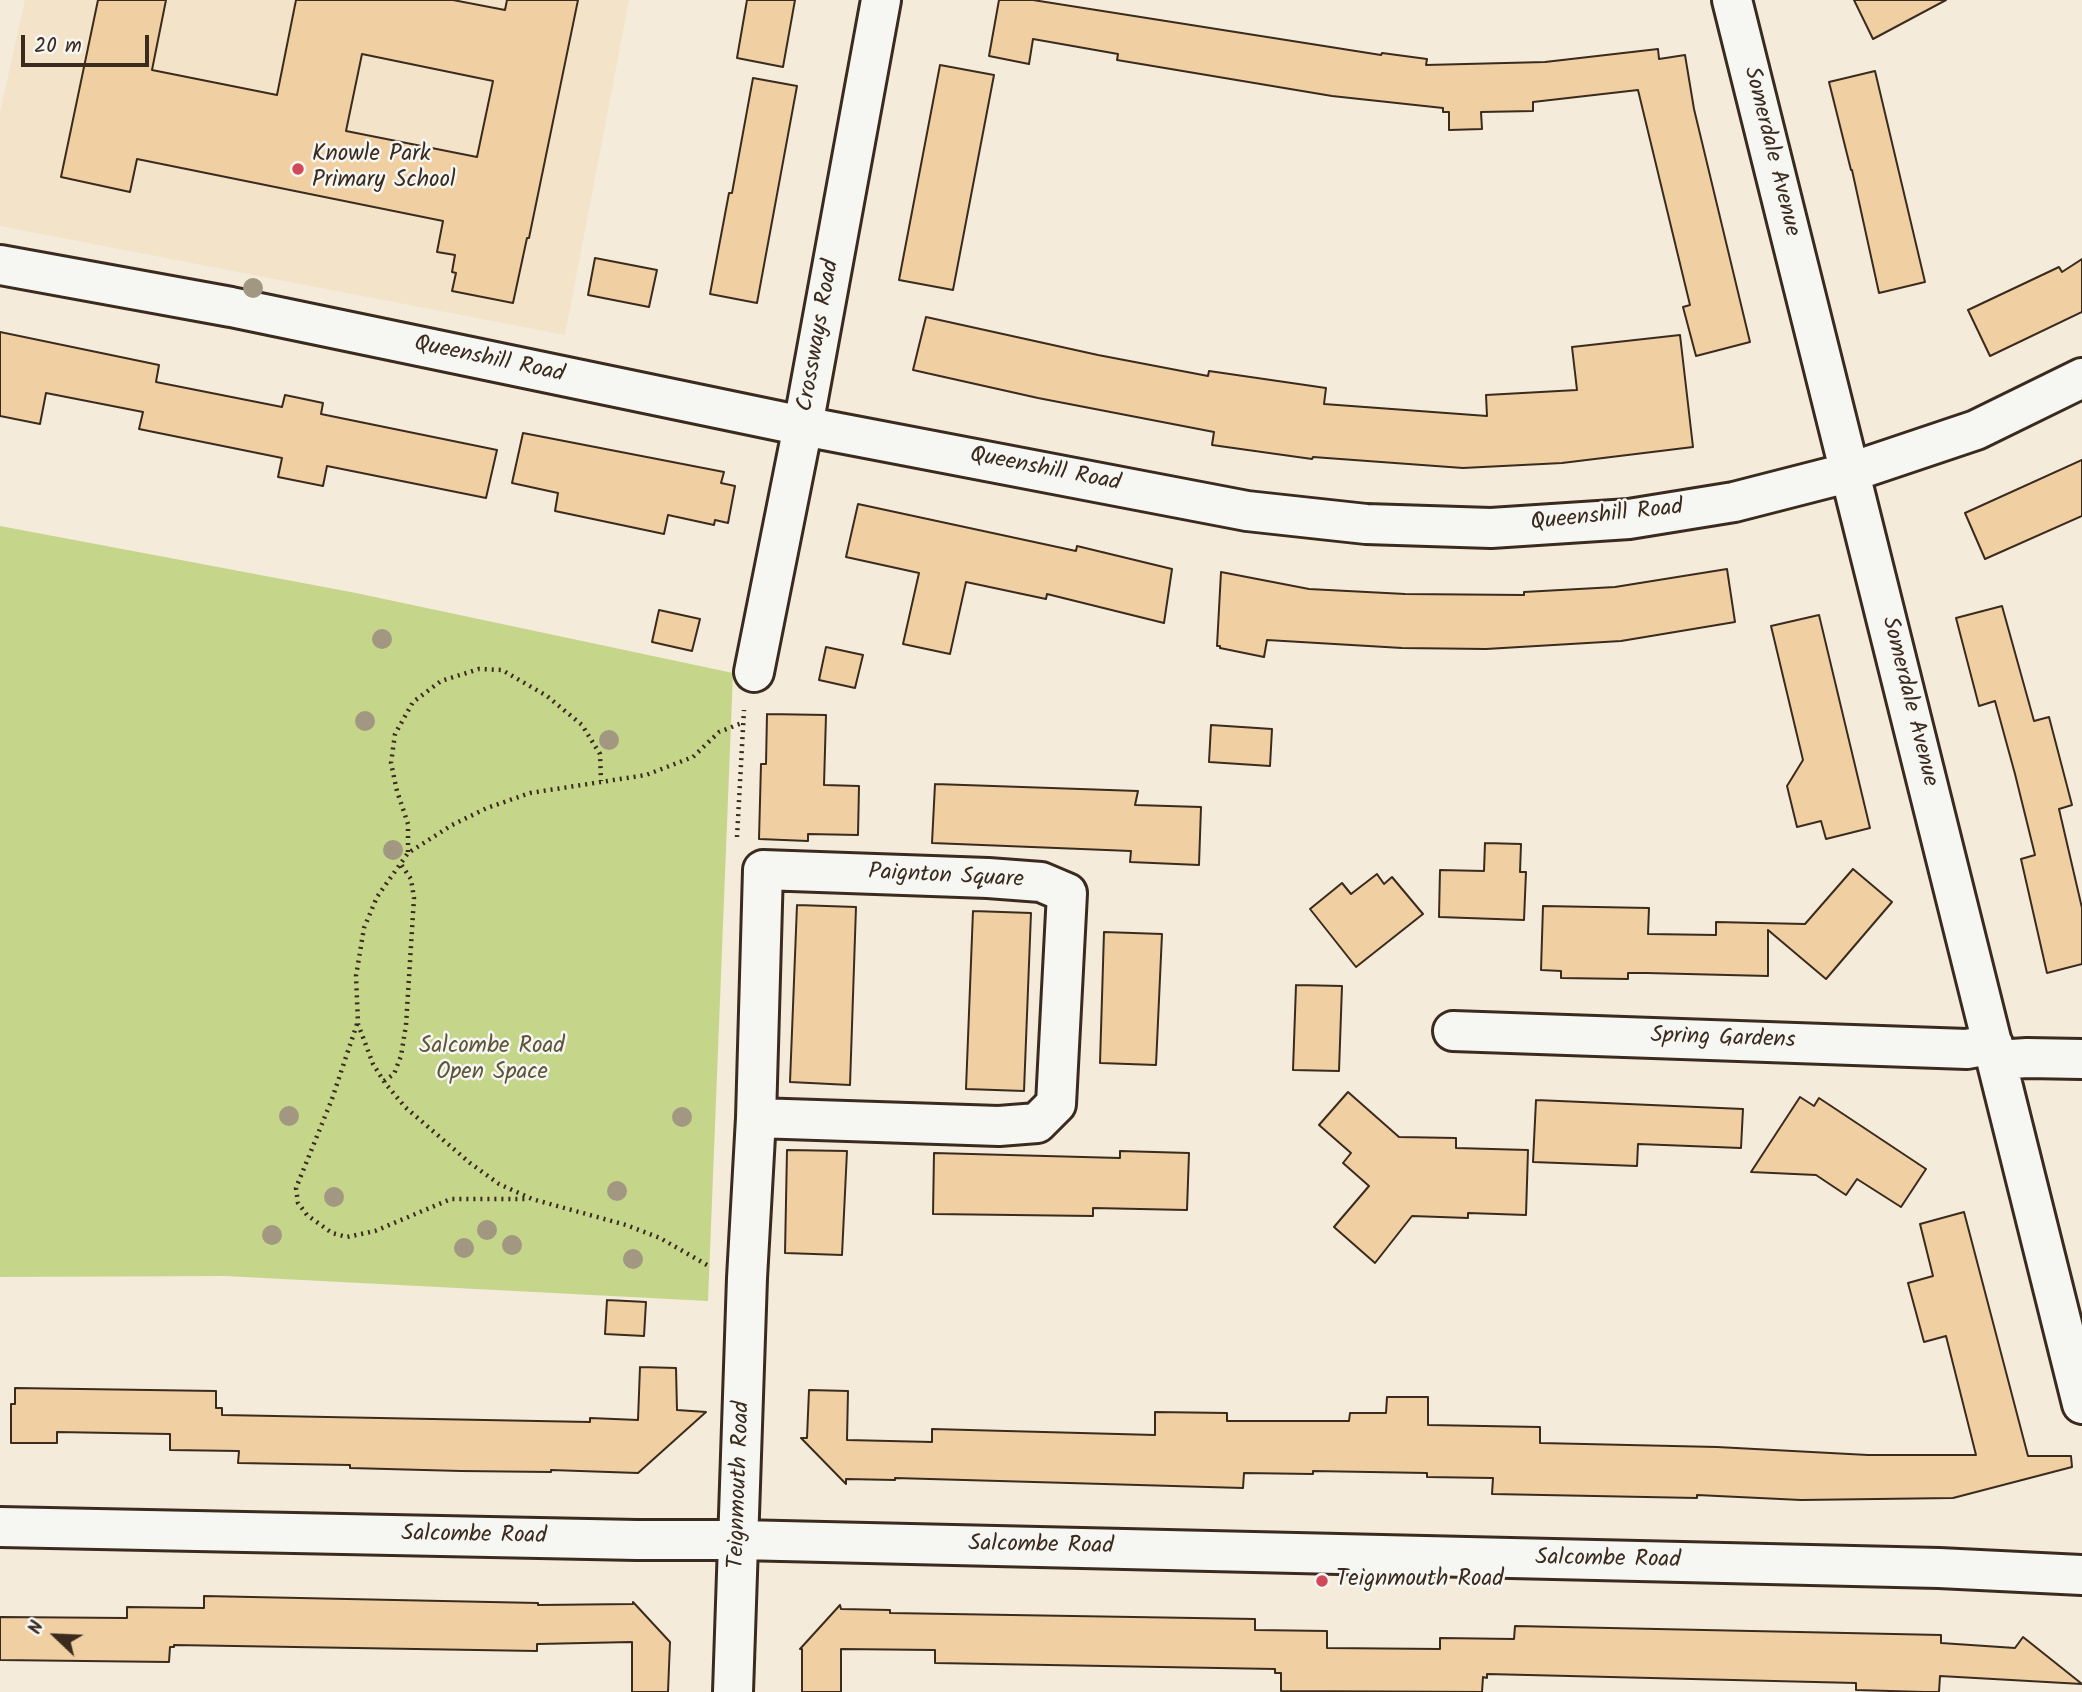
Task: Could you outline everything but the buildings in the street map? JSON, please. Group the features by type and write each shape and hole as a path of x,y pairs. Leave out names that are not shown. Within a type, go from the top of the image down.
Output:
{"street":[{"name":"Crossways Road","path":"754,671 803,426 881,0"},
{"name":"Somerdale Avenue","path":"1732,0 2082,1404"},
{"name":"Queenshill Road","path":"0,265 231,307 803,426 1247,511 1366,524 1491,528 1629,519 1734,502 1851,472 1976,430 2082,378"},
{"name":"Paignton Square","path":"756,1118 999,1126 1037,1123 1056,1104 1067,893 1041,882 763,870"},
{"path":"747,1278 756,1118 763,870"},
{"name":"Spring Gardens","path":"1453,1031 1967,1049 2027,1058 2082,1059"},
{"name":"Teignmouth Road","path":"733,1692 747,1278"},
{"name":"Salcombe Road","path":"0,1527 637,1540 739,1539 1939,1568 2082,1574"}],"path":[{"path":"408,853 408,824 391,763 395,734 412,702 440,681 479,669 502,670 547,696 582,724 600,754 601,782"},
{"path":"754,671 742,723 737,852 763,870"},
{"path":"742,723 719,732 693,757 646,775 530,793 487,808 452,825 408,853 377,897 364,928 356,976 358,1024 373,1064 405,1107 470,1163 499,1184 532,1199 626,1225 660,1238 729,1276 747,1278"},
{"path":"384,1081 394,1074 401,1056 406,1025 414,898 411,879 400,863"},
{"path":"358,1024 332,1099 296,1188 298,1203 307,1215 332,1233 347,1237 375,1231 450,1199 532,1199"}],"shaded area":[{"name":"Knowle Park Primary School","path":"25,0 629,0 565,335 0,226 0,113"}],"green space":[{"name":"Salcombe Road Open Space","path":"0,526 356,593 733,673 708,1301 225,1276 0,1277"}],"place":[{"name":"Knowle Park Primary School","path":"298,169"},
{"name":"Teignmouth Road","path":"1322,1581"}]}
